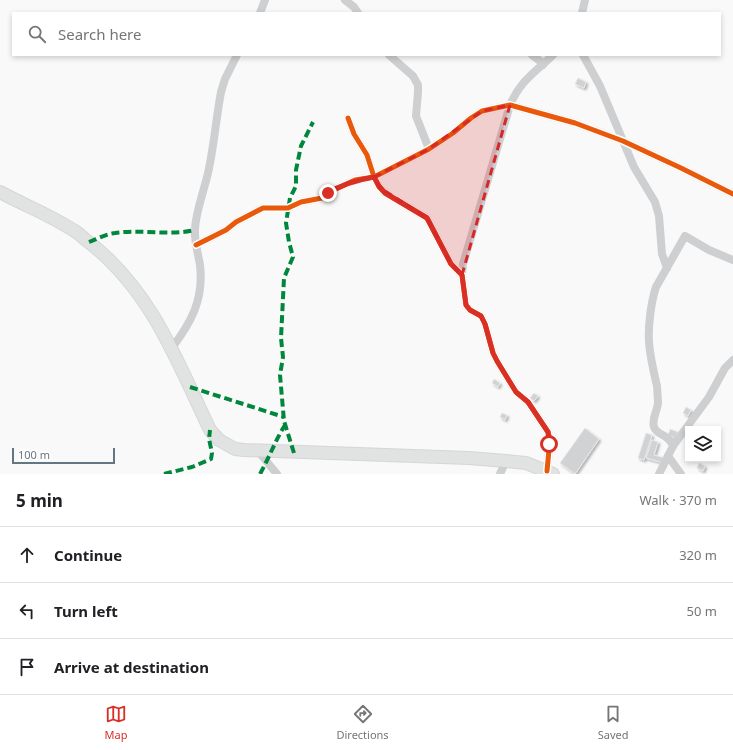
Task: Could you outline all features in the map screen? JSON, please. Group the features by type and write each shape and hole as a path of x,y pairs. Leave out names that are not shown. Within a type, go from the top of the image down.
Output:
{"main road":[{"path":"0,192 74,230 106,255 133,286 152,312 210,430 219,440 234,449 506,460 526,463 550,472"}],"street":[{"path":"260,12 265,0"},
{"path":"345,0 354,7 357,12"},
{"path":"582,12 585,0"},
{"path":"171,349 186,330 193,316 197,303 200,289 200,267 195,230 208,173 221,92 225,79 236,56"},
{"path":"389,56 413,76 418,85 416,116 429,149"},
{"path":"533,56 543,65"},
{"path":"550,472 550,439 548,432 528,402 516,392 497,361 481,316 470,310 466,305 462,275 465,256 514,95 525,79 552,56"},
{"path":"584,56 600,86 634,167 655,202 659,216 662,254 667,268"},
{"path":"196,245 226,230 236,222 263,208 288,208 301,202 322,198 330,192 355,180 374,177 429,149 453,134 471,118 482,111 510,105 575,123 623,141 733,194"},
{"path":"348,118 354,134 367,155 374,177 379,186 385,193 427,218 451,264 462,275"},
{"path":"674,446 670,438 658,432 654,425 658,403 657,383 651,359 649,342 653,294 685,236 709,250 733,260"},
{"path":"659,474 674,446 709,397 726,366 733,360"},
{"path":"258,451 277,474"},
{"path":"668,456 681,474"},
{"path":"500,474 506,460"}],"highlighted area":[{"path":"510,105 462,275 451,264 427,218 379,187 374,177 429,149 482,111"}],"building":[{"path":"578,78 586,82 584,88 575,84"},
{"path":"494,379 500,383 498,387 492,383"},
{"path":"534,393 538,396 534,401 530,398"},
{"path":"686,407 691,410 688,416 683,413"},
{"path":"502,413 507,415 505,420 500,417"},
{"path":"585,428 599,439 575,474 560,463"},
{"path":"670,429 678,432 675,438 668,435"},
{"path":"646,433 652,435 644,460 638,458"},
{"path":"652,440 658,442 654,455 665,458 664,463 646,458"},
{"path":"699,463 705,466 703,471 697,468"}],"marked path":[{"path":"294,453 284,421 280,375 283,357 281,338 284,278 293,257 286,223 290,198 296,186 296,170 301,146 313,122"},
{"path":"89,242 105,235 115,233 185,232 195,230"},
{"path":"190,387 284,417"},
{"path":"260,474 285,425"},
{"path":"164,474 192,467 211,459 212,453 209,439 210,430"}],"cycle path":[{"path":"196,245 226,230 236,222 263,208 288,208 301,202 322,198 330,192 355,180 374,177 429,149 482,111 510,105 575,123 623,141 733,194"},
{"path":"348,118 354,134 367,155 379,187 385,193 427,218 451,264 462,275 466,305 470,310 481,316 497,361 516,392 528,402 548,432 550,439 547,471"}],"route":[{"path":"328,193 355,180 374,177 385,193 423,214 427,218 438,236 451,264 462,275 464,301 467,307 481,316 497,361 516,392 528,402 548,432 550,439 549,444"}]}
